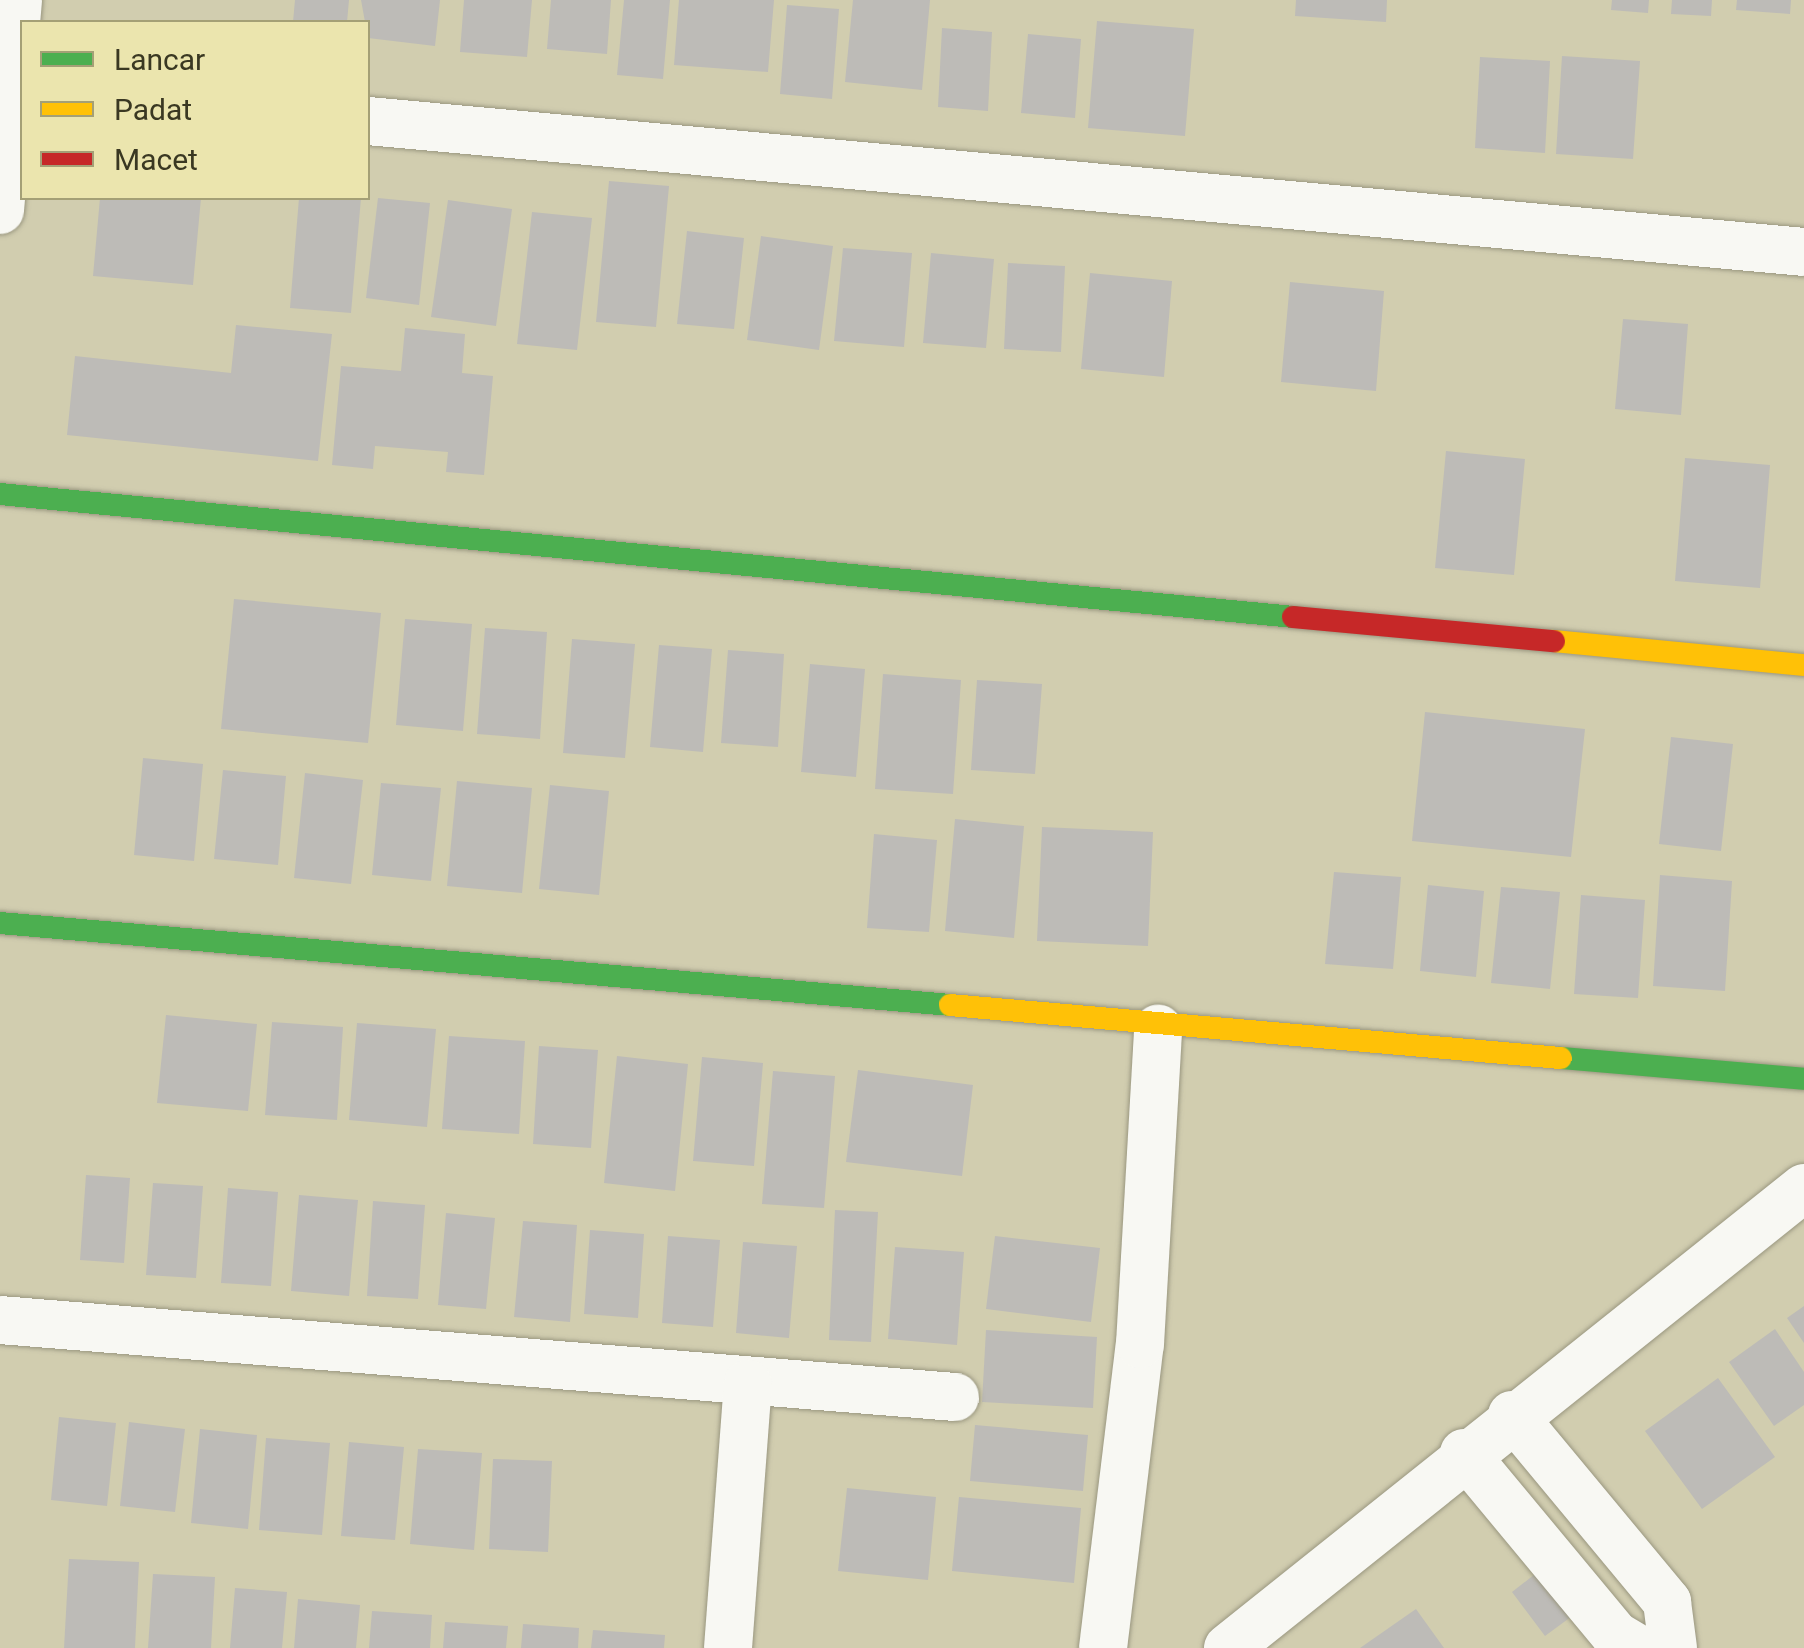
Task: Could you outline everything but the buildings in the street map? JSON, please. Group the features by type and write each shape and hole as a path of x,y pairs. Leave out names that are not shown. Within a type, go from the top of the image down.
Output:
{"street":[{"path":"0,210 17,85 18,0"},
{"path":"370,121 1804,252"},
{"path":"0,494 1804,665"},
{"path":"0,923 1158,1028 1804,1079"},
{"path":"1103,1648 1140,1344 1158,1028"},
{"path":"1228,1648 1464,1453 1804,1188"},
{"path":"0,1320 748,1384 955,1397"},
{"path":"728,1648 748,1384"},
{"path":"1512,1415 1667,1602 1673,1648"},
{"path":"1464,1453 1615,1635 1638,1648"}],"traffic: fast":[{"path":"0,494 1293,617"},
{"path":"0,923 950,1005"},
{"path":"1561,1058 1804,1079"}],"traffic: slow":[{"path":"1554,641 1804,665"},
{"path":"950,1005 1561,1058"}],"traffic: jam":[{"path":"1293,617 1554,641"}]}
